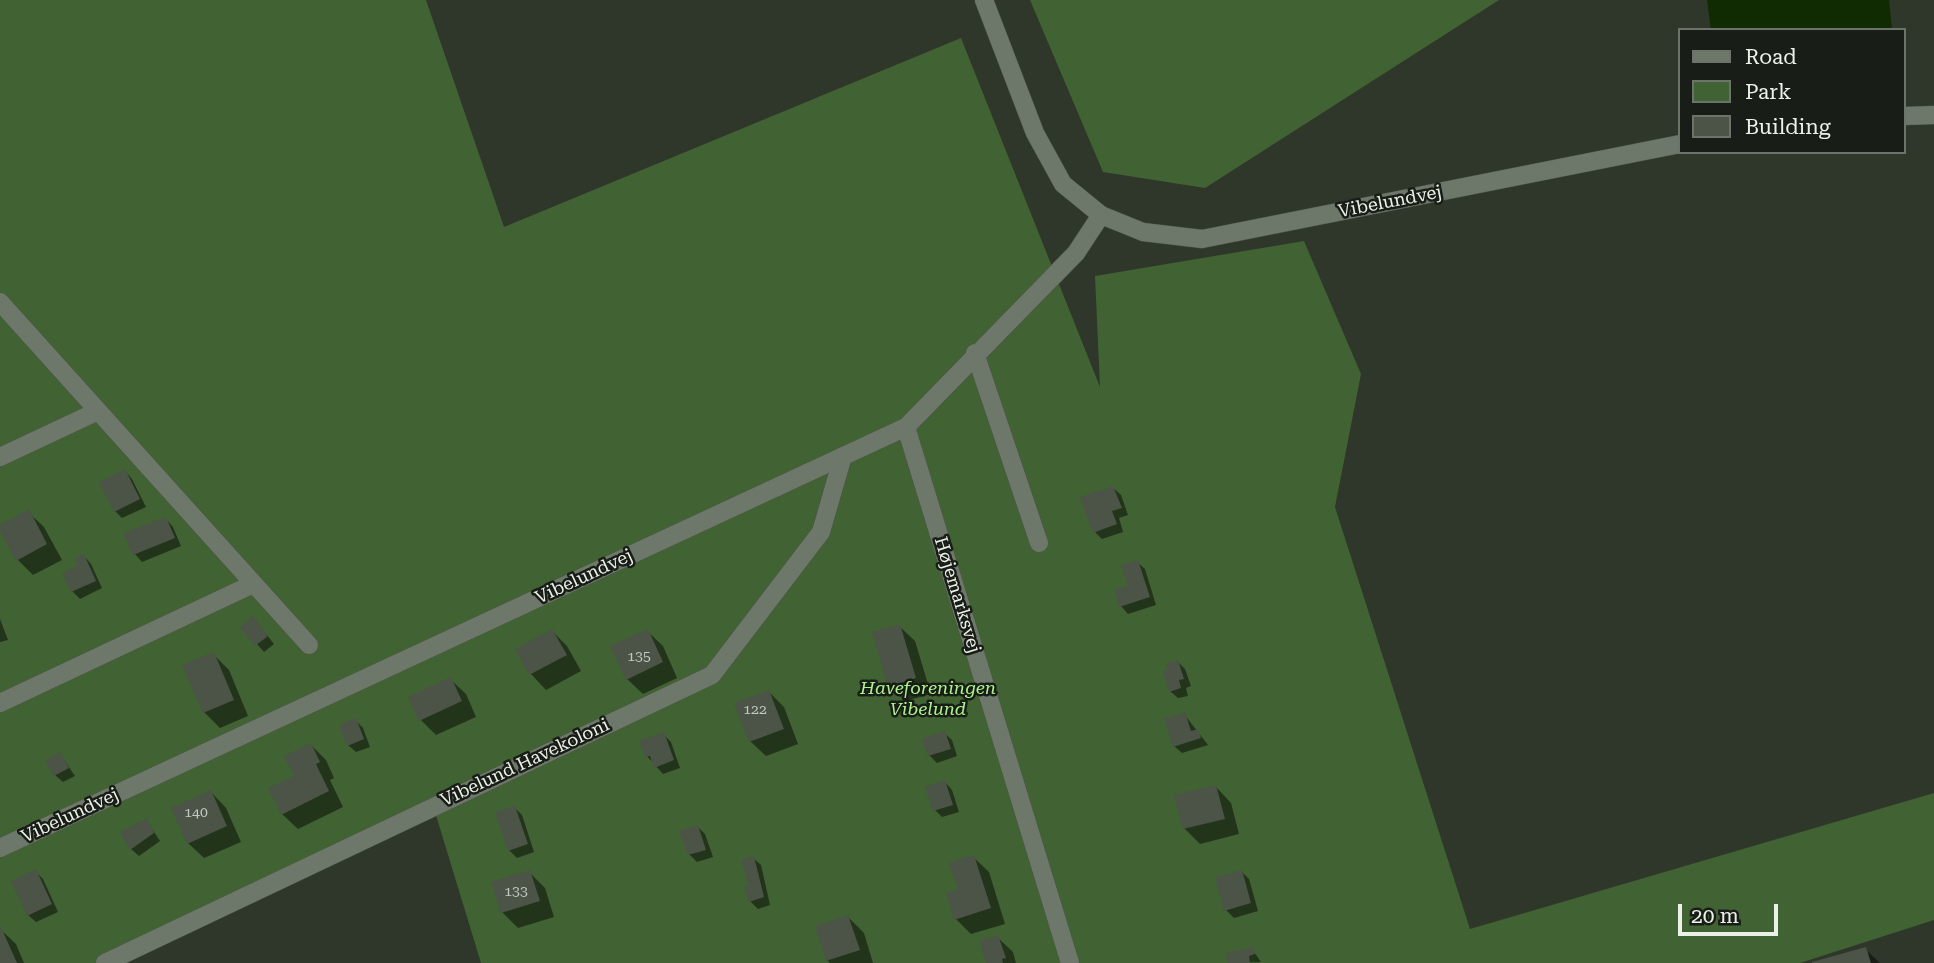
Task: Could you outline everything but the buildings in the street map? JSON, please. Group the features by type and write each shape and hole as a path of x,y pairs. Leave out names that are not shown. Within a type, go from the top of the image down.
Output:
{"street":[{"name":"Vibelundvej","path":"984,0 1035,133 1063,184 1101,215 1143,232 1202,239 1678,144"},
{"path":"1906,116 1934,116"},
{"name":"Vibelundvej","path":"0,848 906,427 975,353 1076,253 1101,215"},
{"path":"0,302 309,645"},
{"path":"975,353 1039,543"},
{"path":"0,457 98,411"},
{"name":"Højemarksvej","path":"906,427 1069,963"},
{"name":"Vibelund Havekoloni","path":"105,963 712,674 821,532 843,456"},
{"path":"0,703 253,584"}],"green space":[{"name":"Haveforeningen Vibelund","path":"0,0 426,0 504,227 961,38 1100,387 1095,276 1304,241 1361,374 1335,507 1470,929 1934,793 1934,920 1800,963 481,963 435,812 119,963 0,963"},
{"path":"1030,0 1499,0 1205,188 1103,172"}],"shaded area":[{"path":"1707,0 1889,0 1892,28 1711,28"}]}
